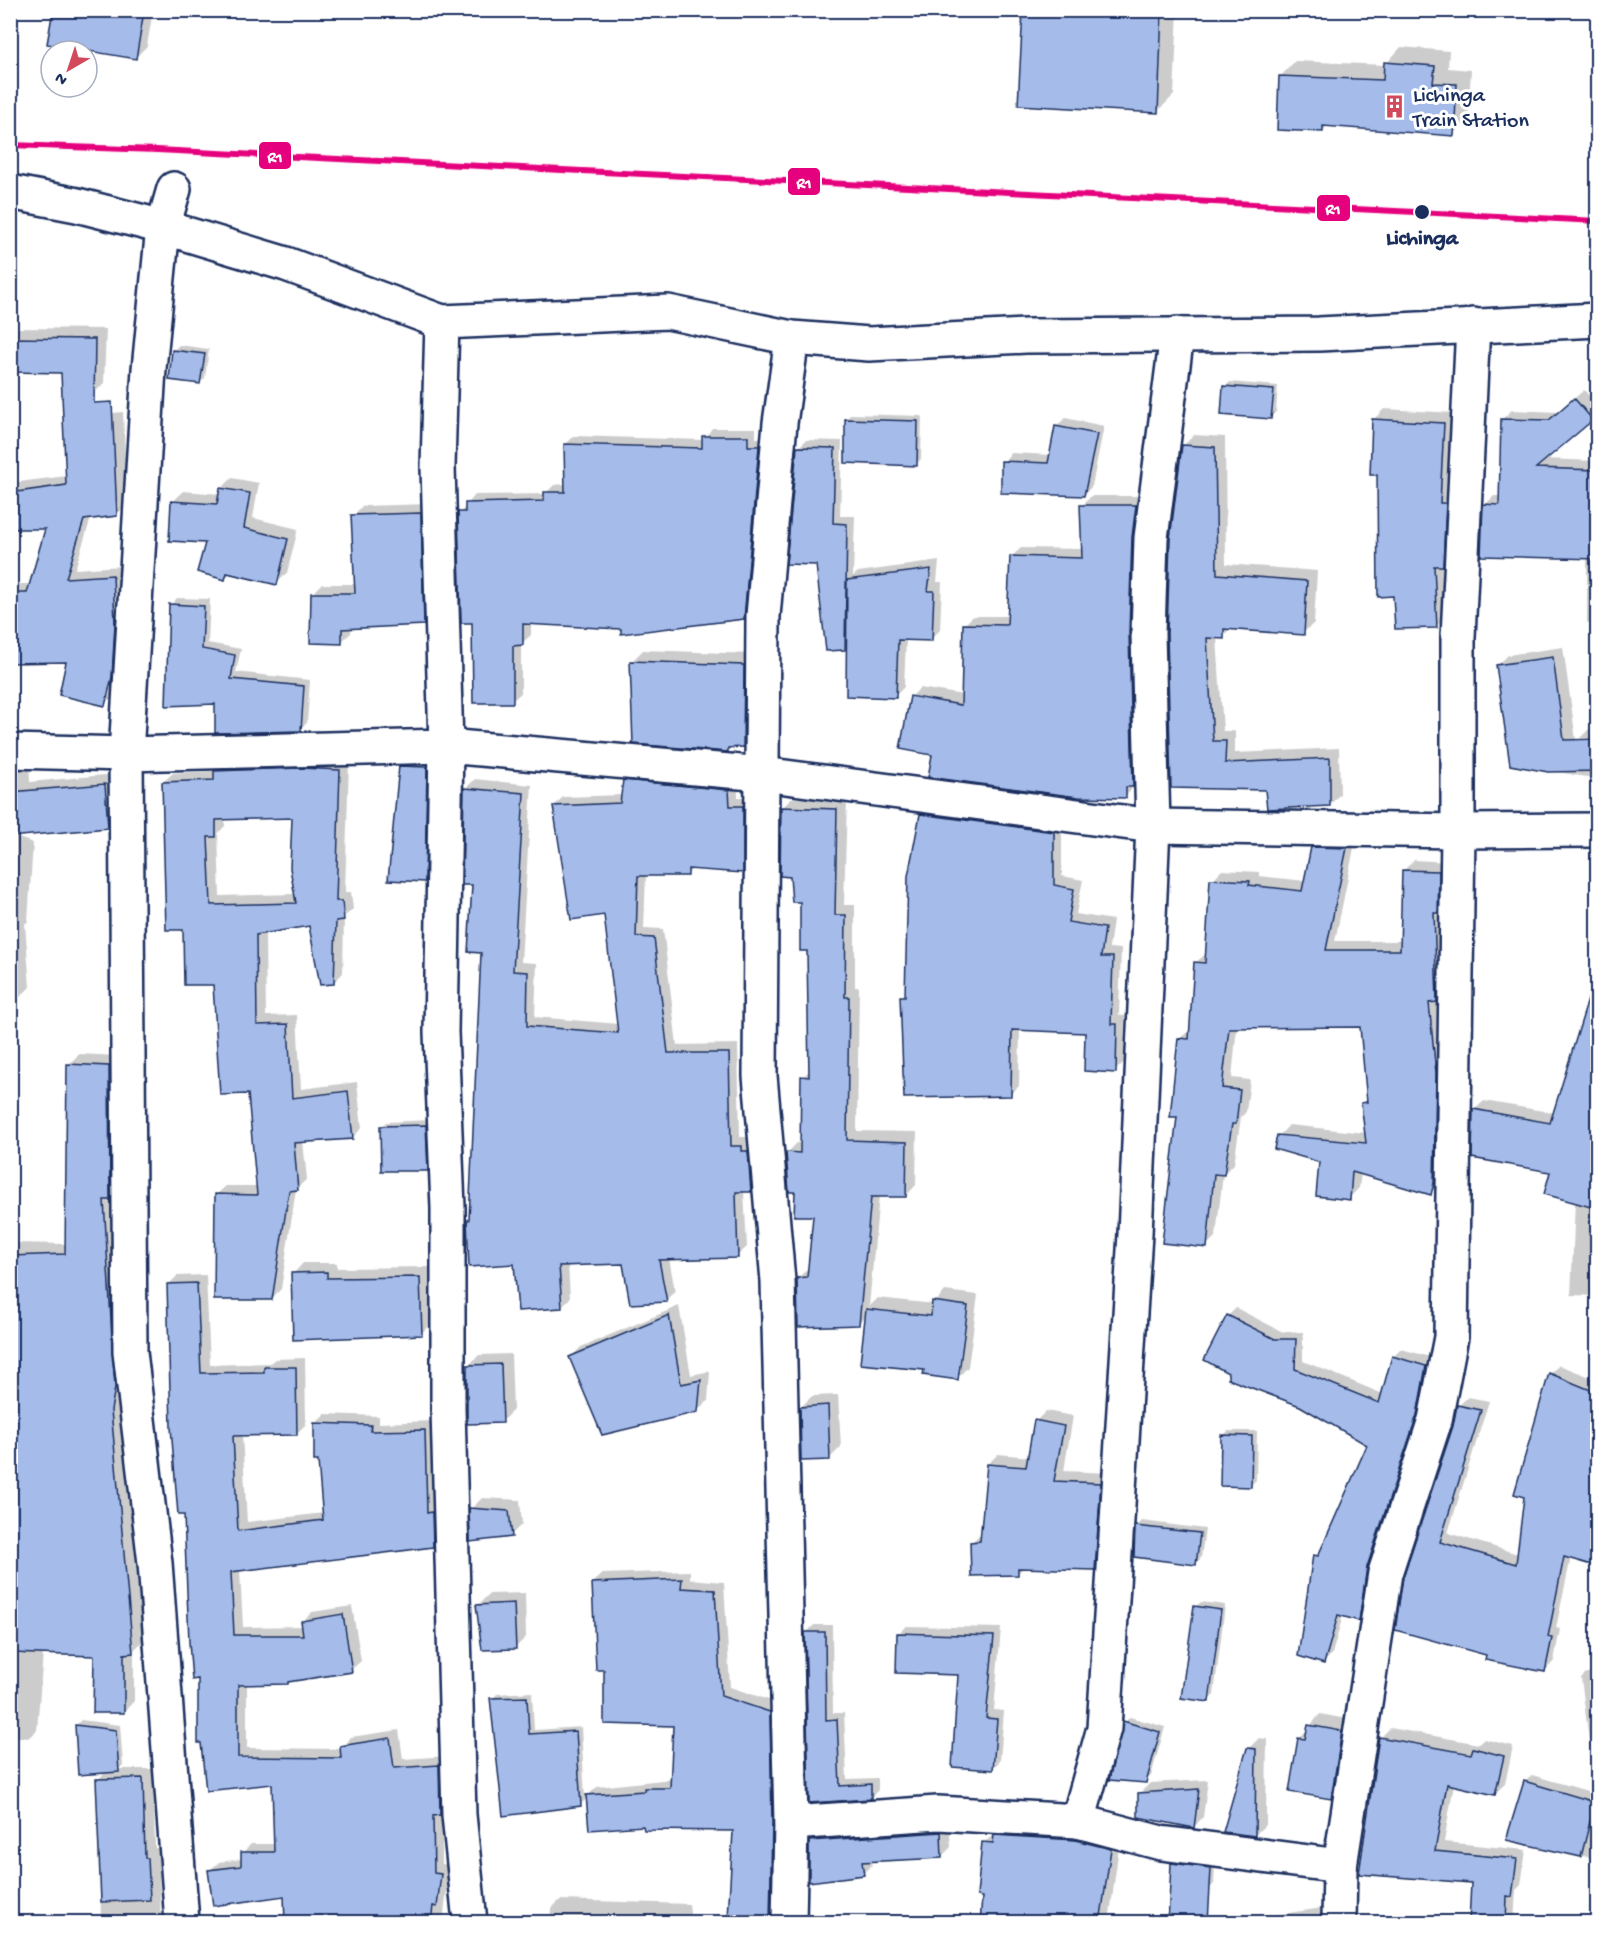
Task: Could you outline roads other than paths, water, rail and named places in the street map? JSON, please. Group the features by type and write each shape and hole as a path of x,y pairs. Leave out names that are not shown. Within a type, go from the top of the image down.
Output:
{"street":[{"path":"174,189 163,227 149,369 126,753 130,1352 155,1563 182,1923"},
{"path":"10,192 77,205 163,227 286,264 442,322 668,312 792,338 869,344 1026,336 1319,334 1598,320"},
{"path":"442,322 438,467 446,746 441,1032 448,1208 448,1409 459,1815 470,1923"},
{"path":"1339,1923 1340,1866 1384,1573 1435,1420 1451,1337 1451,1188 1458,831 1458,637 1473,325"},
{"path":"1078,1821 1104,1728 1135,1234 1153,826 1148,634 1151,538 1177,334"},
{"path":"789,1923 791,1823 778,1281 760,1076 763,616 780,423 792,338"},
{"path":"10,751 126,753 446,746 763,774 1153,826 1458,831 1598,830"},
{"path":"791,1823 873,1820 938,1813 1078,1821 1161,1843 1340,1866"}],"place":[{"name":"Lichinga Train Station","path":"1395,106"},
{"name":"Lichinga","path":"1422,212"}]}
